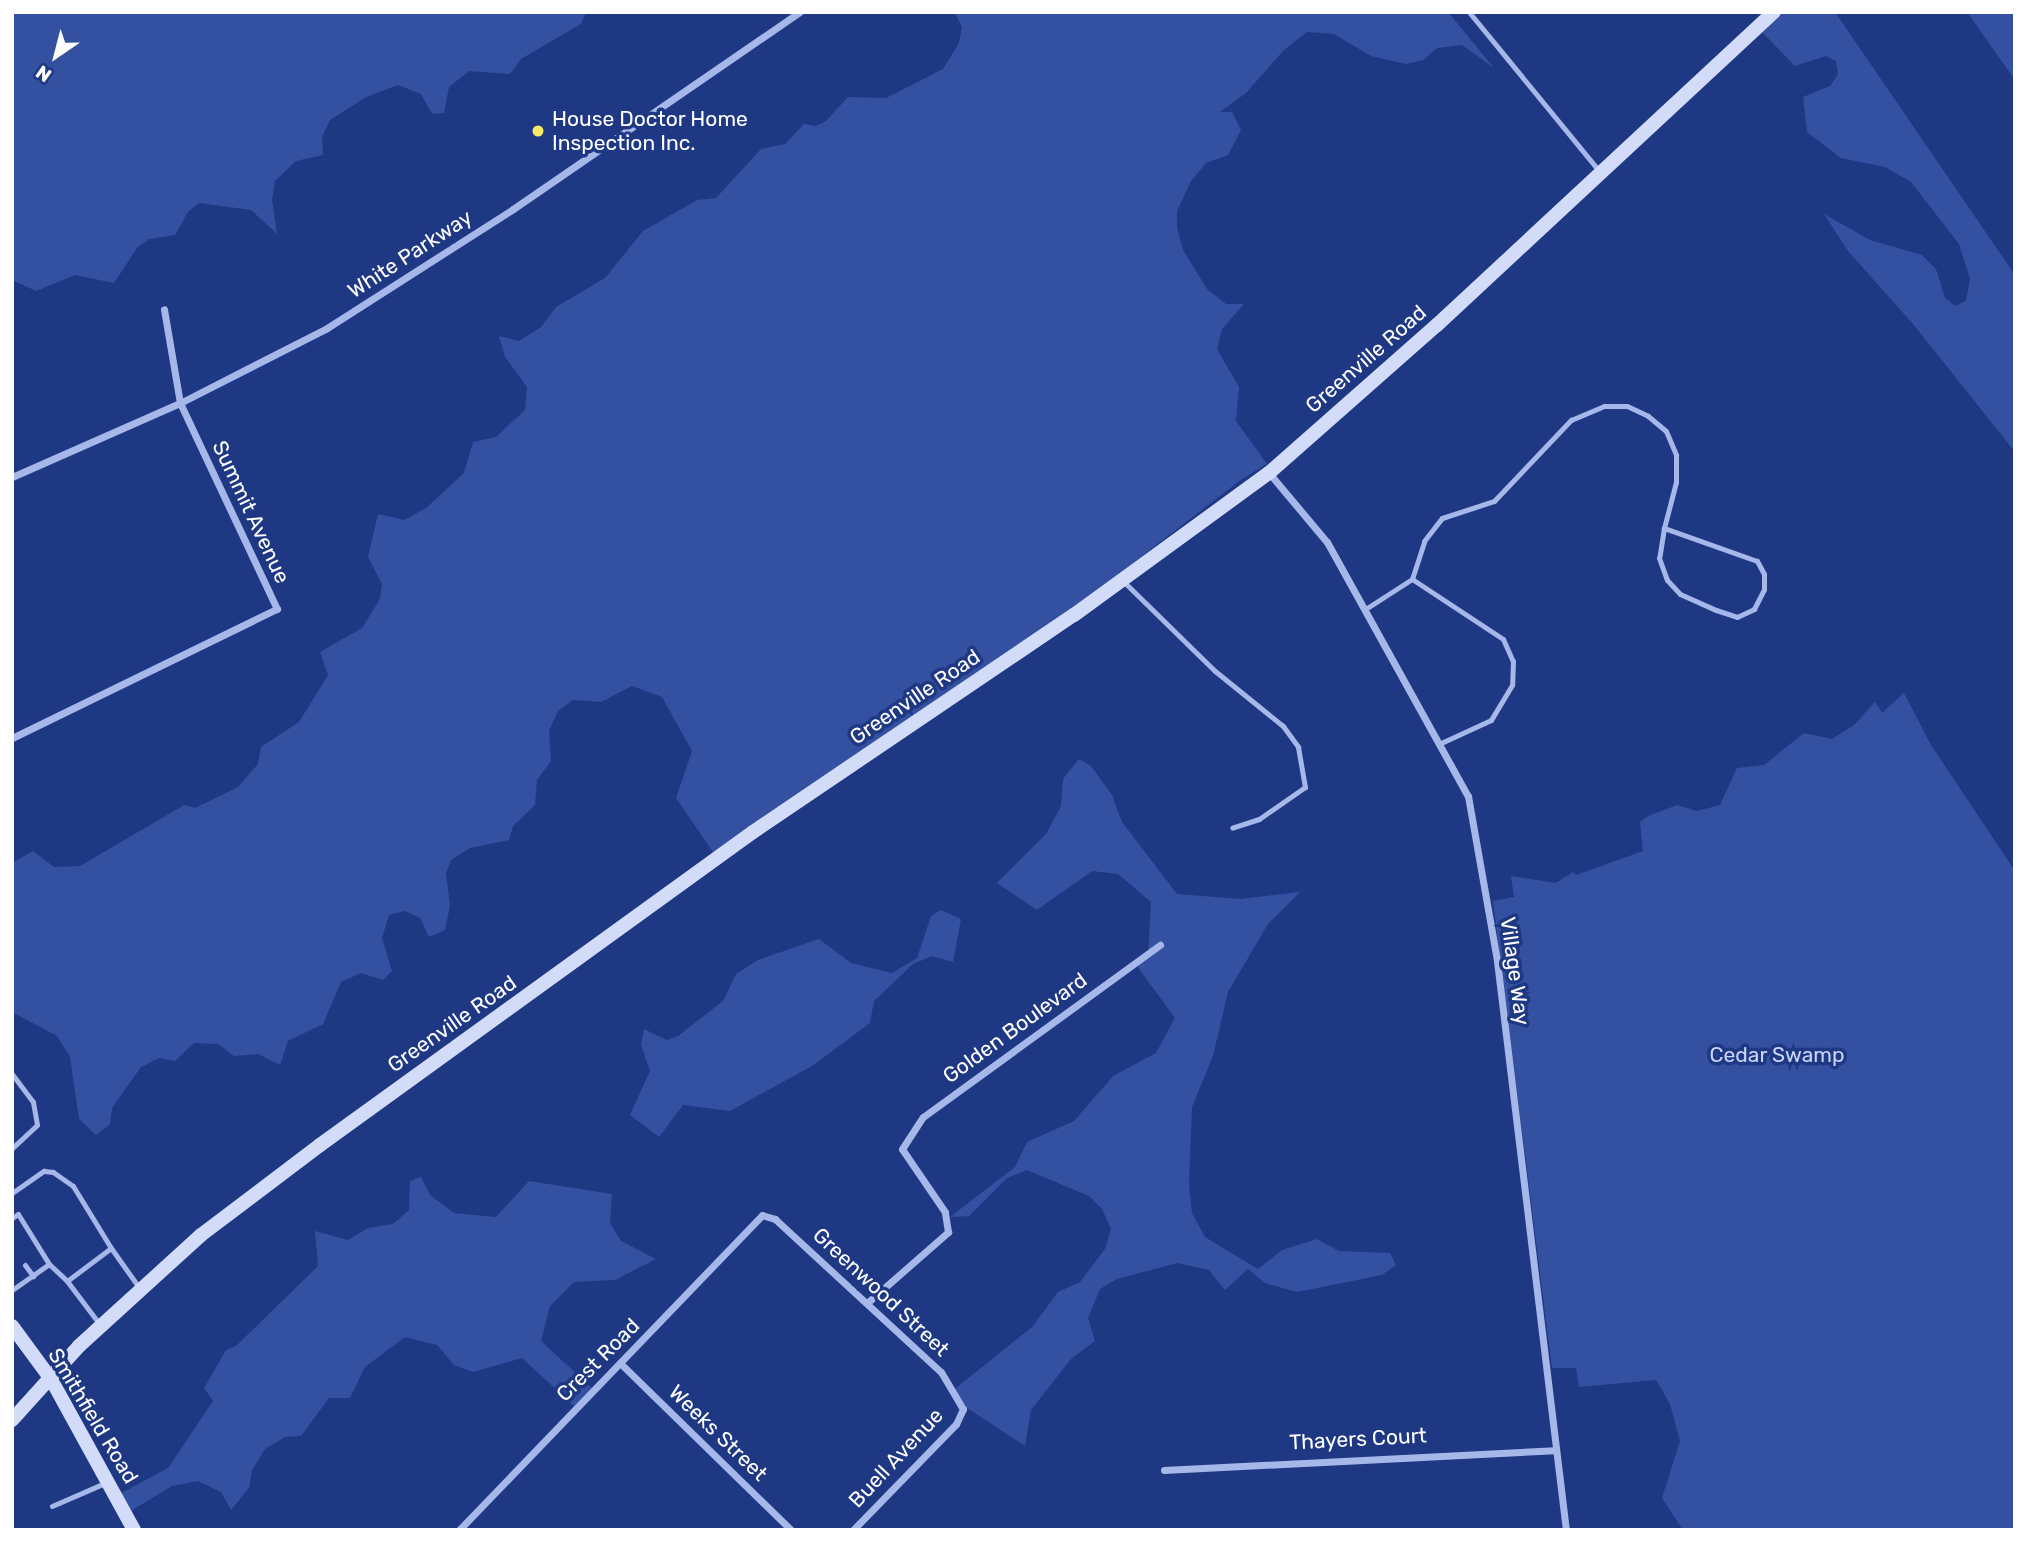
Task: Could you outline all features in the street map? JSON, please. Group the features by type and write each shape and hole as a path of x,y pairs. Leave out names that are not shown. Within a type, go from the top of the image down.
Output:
{"main road":[{"name":"Greenville Road","path":"12,1420 101,1327 201,1234 753,832 1122,580 1269,473 1601,174 1774,12"},
{"name":"Smithfield Road","path":"12,1326 51,1379 134,1530"}],"street":[{"name":"White Parkway","path":"12,477 180,402 327,328 513,209 800,12"},
{"name":"Summit Avenue","path":"12,738 276,609 180,402 164,309"},
{"name":"Village Way","path":"1269,473 1327,542 1367,608 1468,796 1480,848 1540,1298 1566,1530"},
{"name":"Golden Boulevard","path":"867,1303 947,1232 945,1212 902,1149 923,1117 1160,945"},
{"name":"Greenwood Street","path":"762,1215 775,1219 941,1372 963,1409"},
{"name":"Crest Road","path":"459,1530 762,1215"},
{"name":"Weeks Street","path":"620,1363 790,1530"},
{"name":"Buell Avenue","path":"853,1530 956,1424 963,1409"},
{"name":"Thayers Court","path":"1164,1470 1555,1450"}],"lane":[{"path":"1469,12 1601,174"},
{"path":"1367,608 1412,579 1424,541 1442,518 1494,501 1572,420 1604,405 1627,406 1648,416 1666,431 1676,456 1676,482 1664,528 1659,558 1667,580 1680,594 1737,617 1754,609 1764,589 1764,574 1757,561 1664,528"},
{"path":"1412,579 1503,639 1513,661 1512,685 1491,720 1441,743"},
{"path":"1122,580 1215,671 1283,726 1297,747 1305,787 1259,820 1232,828"},
{"path":"12,1073 33,1102 37,1125 12,1148"},
{"path":"12,1193 44,1171 53,1172 73,1186 111,1248 142,1291"},
{"path":"12,1218 18,1214 49,1264 67,1281 101,1327"},
{"path":"67,1281 111,1248"},
{"path":"13,1289 49,1264"},
{"path":"25,1265 33,1276"},
{"path":"52,1506 108,1481"}],"green space":[{"path":"12,12 586,12 581,24 521,59 510,74 469,71 449,87 444,113 432,114 421,94 398,85 366,97 330,120 322,137 323,155 296,161 275,181 272,200 277,234 251,210 199,203 188,212 175,235 149,239 137,248 114,283 75,275 36,291 12,280"},
{"path":"954,12 1448,12 1494,68 1462,45 1437,48 1423,60 1406,64 1371,56 1334,34 1307,32 1284,50 1246,93 1220,112 1232,112 1241,130 1228,155 1206,163 1191,181 1177,211 1177,227 1183,250 1207,289 1226,304 1244,304 1222,329 1217,349 1239,387 1236,421 1267,464 1242,479 1073,609 715,855 676,798 692,751 662,697 632,686 601,702 573,700 558,711 549,731 551,761 537,780 535,805 513,826 509,840 470,848 451,860 446,873 450,906 445,930 429,937 420,918 405,911 389,915 382,938 392,971 383,980 361,973 341,982 323,1024 288,1041 280,1065 258,1054 234,1056 218,1044 194,1043 175,1061 159,1058 141,1067 112,1108 110,1124 96,1135 79,1119 70,1057 57,1036 12,1012 12,863 33,851 54,867 80,866 184,805 195,808 238,787 258,764 261,747 299,722 328,675 320,652 362,628 380,599 382,584 368,557 378,514 404,520 426,508 464,473 473,442 496,437 525,410 527,387 505,357 499,336 519,341 541,327 556,307 605,278 643,231 697,200 716,198 761,149 785,144 804,124 816,126 826,121 848,97 886,98 943,69 959,43 962,27"},
{"path":"1773,12 1835,12 2015,275 2015,452 1913,324 1848,251 1824,214 1870,240 1922,255 1936,269 1945,298 1955,306 1966,301 1970,279 1959,244 1911,182 1885,167 1841,158 1807,132 1803,97 1830,86 1838,74 1836,61 1826,56 1795,66 1758,28"},
{"path":"1967,12 2015,12 2015,80"},
{"name":"Cedar Swamp","path":"1904,693 1931,745 2015,871 2015,1530 1683,1530 1662,1498 1680,1441 1670,1404 1656,1380 1579,1387 1576,1368 1552,1368 1493,901 1514,897 1511,876 1556,883 1573,872 1576,875 1643,851 1640,822 1648,816 1677,805 1697,811 1720,805 1737,768 1764,765 1804,733 1832,739 1854,725 1875,702 1882,713"},
{"path":"1079,759 1091,766 1112,795 1122,822 1177,894 1240,899 1300,892 1268,924 1228,992 1213,1056 1192,1107 1189,1185 1192,1213 1205,1237 1258,1269 1282,1250 1317,1239 1339,1251 1390,1253 1396,1265 1382,1275 1297,1292 1265,1283 1248,1269 1225,1290 1209,1270 1177,1263 1117,1279 1100,1289 1088,1318 1095,1341 1071,1359 1031,1410 1025,1446 955,1400 951,1392 1032,1327 1058,1292 1080,1282 1105,1249 1111,1229 1102,1209 1089,1196 1027,1170 1007,1178 969,1216 950,1217 1015,1167 1027,1142 1074,1121 1113,1076 1156,1053 1175,1018 1139,969 1138,963 1148,955 1151,902 1118,874 1092,871 1037,910 997,883 1046,834 1061,806 1063,779"},
{"path":"941,910 961,919 953,962 932,956 913,964 874,1001 870,1023 812,1066 730,1111 683,1105 659,1137 630,1115 650,1071 641,1045 644,1029 667,1040 678,1036 723,1001 736,974 758,960 819,939 851,963 892,973 917,958 931,916"},
{"path":"421,1177 430,1195 454,1213 496,1217 529,1181 612,1194 610,1223 621,1241 656,1259 615,1280 574,1282 550,1306 541,1341 594,1390 576,1408 522,1358 473,1372 454,1365 437,1345 405,1337 365,1367 350,1398 329,1398 301,1436 285,1437 265,1449 252,1470 249,1488 231,1510 221,1492 198,1481 172,1486 124,1515 114,1497 168,1468 213,1401 204,1388 226,1350 236,1346 318,1266 315,1231 348,1240 368,1228 393,1224 409,1210 410,1181"}],"place":[{"name":"House Doctor Home Inspection Inc.","path":"538,131"}]}
